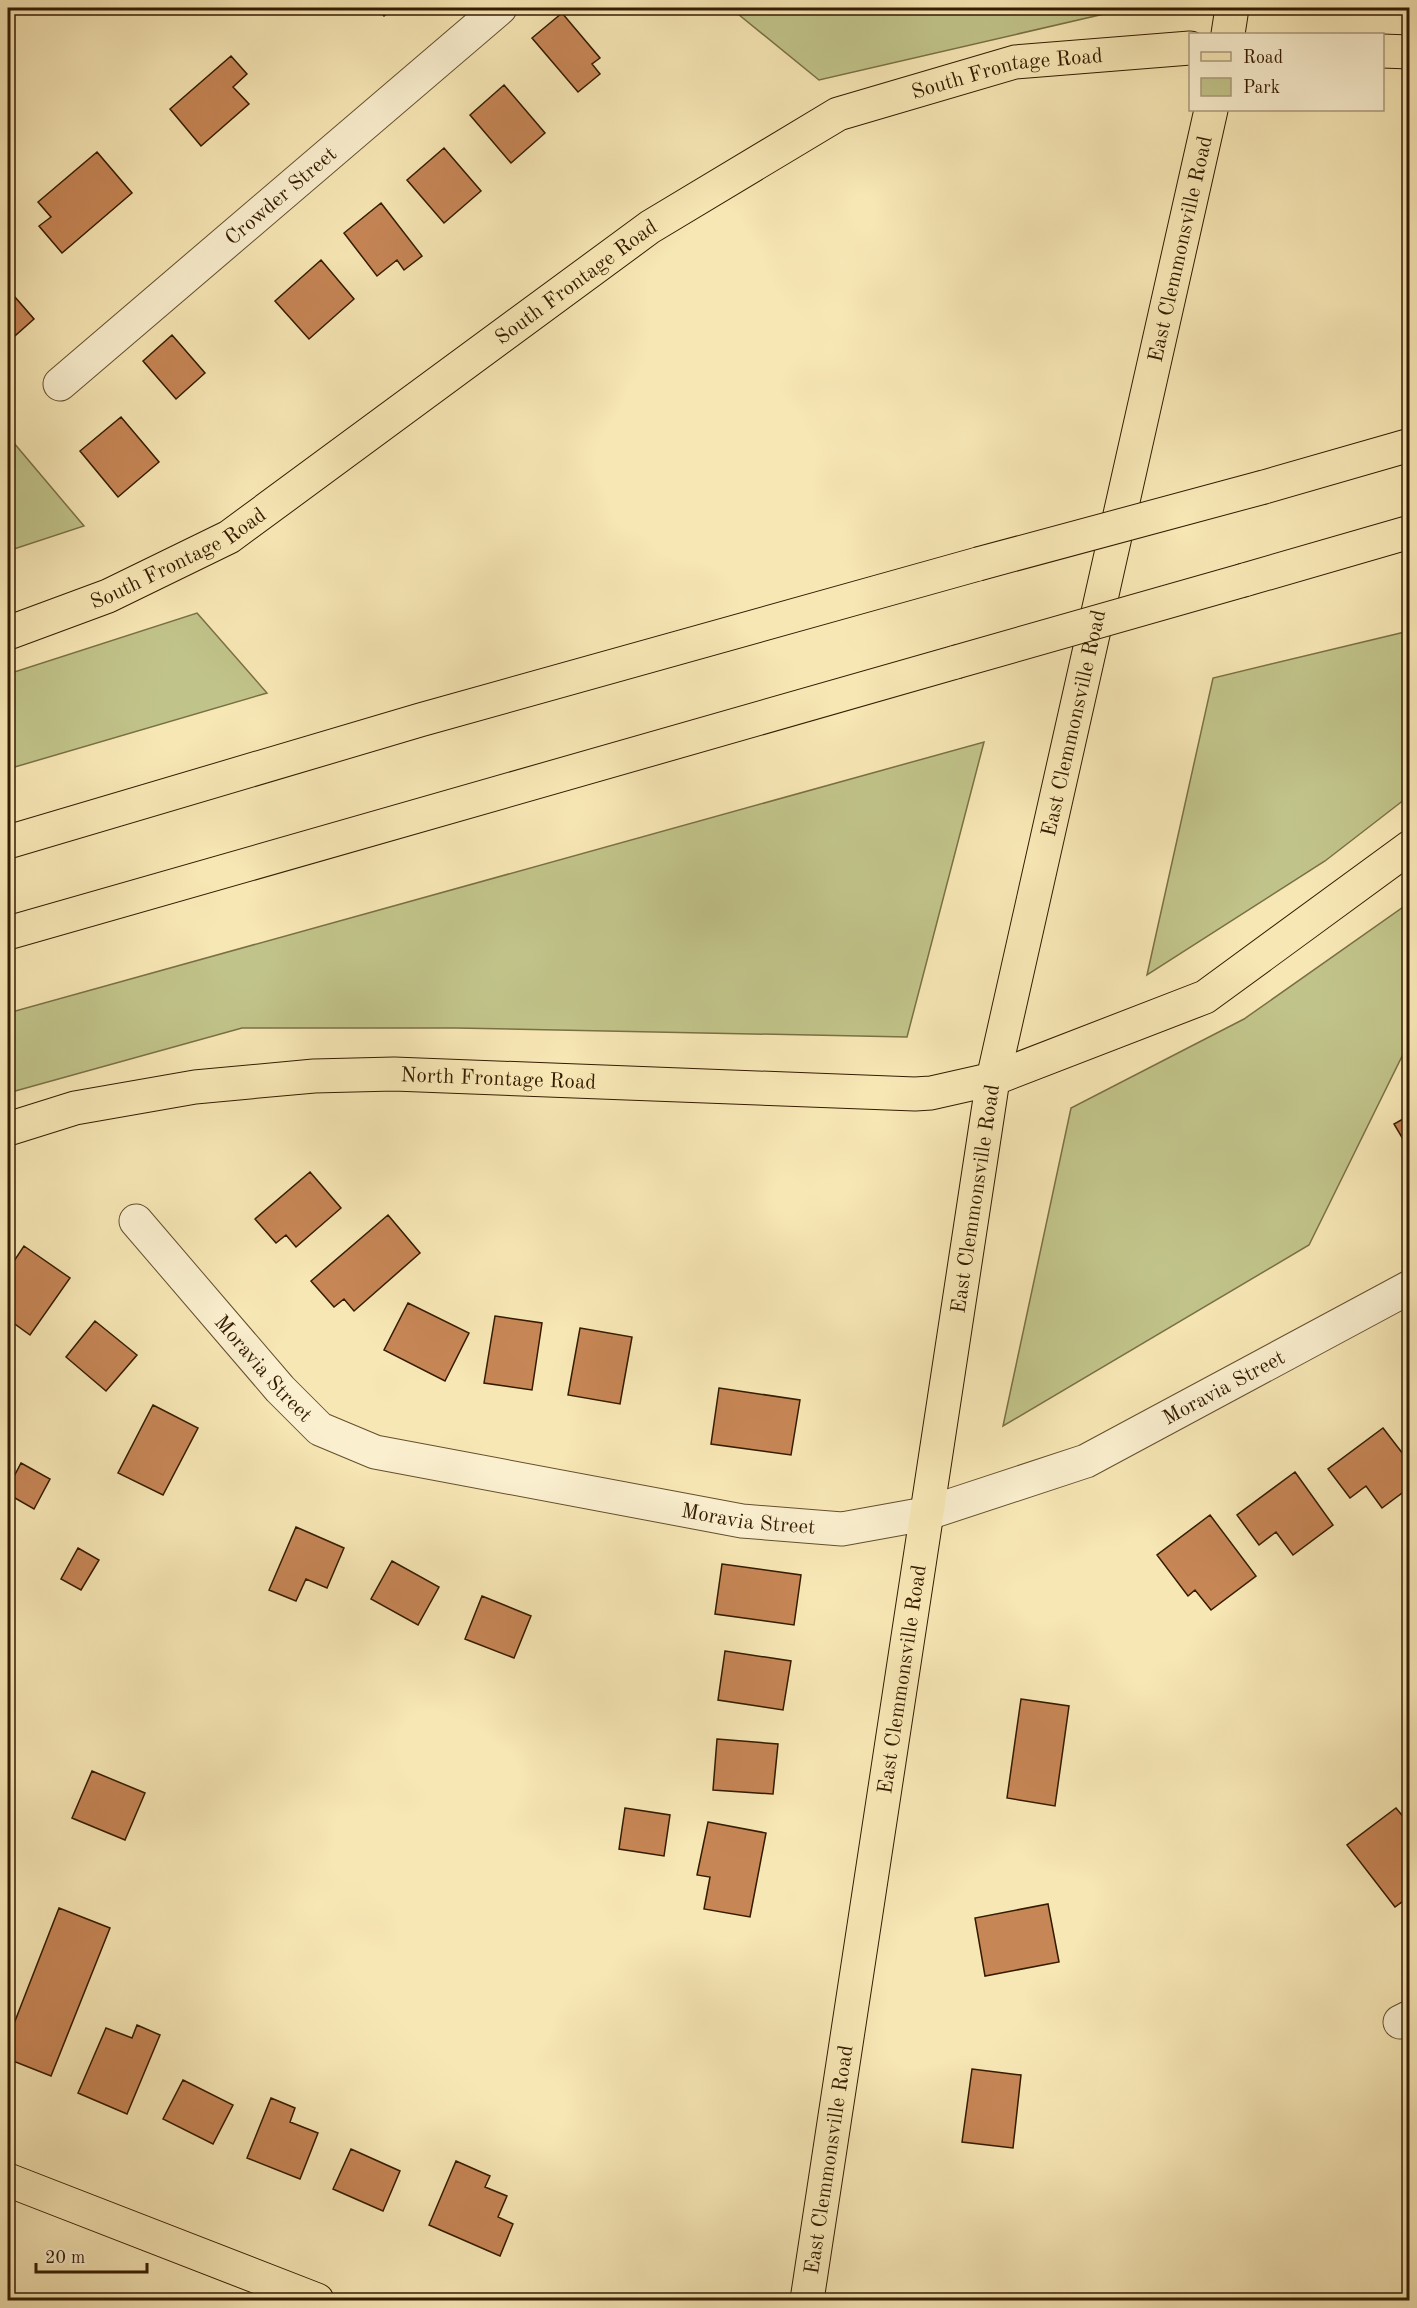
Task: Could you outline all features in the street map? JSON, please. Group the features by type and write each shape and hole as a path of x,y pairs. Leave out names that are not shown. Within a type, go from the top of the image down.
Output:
{"main road":[{"path":"1228,33 1232,8"},
{"name":"South Frontage Road","path":"8,633 108,597 229,537 650,227 838,114 1015,62 1189,48"},
{"path":"1384,51 1410,52"},
{"name":"East Clemmonsville Road","path":"807,2301 993,1079 1211,111"},
{"path":"8,842 409,724 1410,445"},
{"path":"8,933 1410,532"},
{"name":"North Frontage Road","path":"8,1129 75,1108 195,1087 314,1076 394,1074 931,1094 993,1079 1205,997 1410,847"},
{"path":"8,2180 317,2301"}],"street":[{"name":"Crowder Street","path":"60,384 500,8"},
{"name":"Moravia Street","path":"136,1221 280,1389 320,1430 375,1452 742,1521 842,1529 926,1514 1086,1461 1410,1287"}],"green space":[{"path":"746,8 1130,8 819,80 738,14"},
{"path":"8,436 84,526 8,551"},
{"path":"197,613 267,693 8,769 8,674"},
{"path":"1409,631 1409,796 1325,861 1147,975 1213,678"},
{"path":"984,742 907,1037 456,1028 242,1028 8,1093 8,1013"},
{"path":"1409,903 1409,1042 1309,1245 1003,1426 1071,1108 1244,1019"}],"building":[{"path":"377,8 394,8 384,16"},
{"path":"562,13 600,58 592,64 600,74 578,92 532,38"},
{"path":"231,56 247,74 233,87 249,104 201,146 170,109"},
{"path":"504,85 545,133 511,163 470,115"},
{"path":"444,148 481,191 444,223 407,180"},
{"path":"97,152 132,193 62,253 39,226 51,217 38,202"},
{"path":"381,203 422,256 404,270 397,260 377,276 344,233"},
{"path":"321,260 354,299 309,339 275,301"},
{"path":"8,289 34,319 8,342"},
{"path":"172,335 205,373 176,399 143,361"},
{"path":"121,417 159,462 118,497 80,451"},
{"path":"1410,1115 1410,1151 1394,1124"},
{"path":"310,1172 341,1208 296,1247 286,1235 276,1243 255,1219"},
{"path":"388,1215 420,1253 354,1311 344,1299 334,1307 311,1281"},
{"path":"24,1246 70,1278 30,1335 8,1319 8,1270"},
{"path":"408,1303 469,1333 445,1381 384,1350"},
{"path":"495,1316 542,1323 532,1390 484,1383"},
{"path":"95,1321 137,1355 106,1391 66,1357"},
{"path":"580,1328 632,1337 620,1404 568,1395"},
{"path":"719,1388 800,1400 791,1455 711,1444"},
{"path":"153,1405 198,1428 163,1495 118,1473"},
{"path":"1383,1428 1410,1463 1410,1487 1382,1508 1366,1486 1350,1498 1328,1469"},
{"path":"21,1463 50,1479 34,1509 8,1494 8,1488"},
{"path":"1295,1472 1333,1525 1293,1555 1276,1532 1259,1545 1237,1515"},
{"path":"1210,1515 1256,1576 1211,1610 1195,1590 1188,1596 1157,1555"},
{"path":"296,1527 344,1548 327,1588 306,1579 296,1601 269,1590"},
{"path":"78,1548 99,1560 81,1590 61,1579"},
{"path":"392,1561 439,1587 418,1625 371,1599"},
{"path":"722,1564 801,1575 794,1625 715,1614"},
{"path":"482,1596 531,1616 514,1658 465,1639"},
{"path":"725,1651 791,1661 783,1710 718,1700"},
{"path":"1021,1699 1069,1706 1055,1806 1007,1798"},
{"path":"717,1739 778,1744 773,1794 713,1790"},
{"path":"92,1771 145,1793 125,1840 72,1818"},
{"path":"625,1808 670,1815 664,1856 619,1849"},
{"path":"1396,1808 1410,1825 1410,1896 1395,1907 1347,1845"},
{"path":"708,1822 766,1833 750,1917 704,1909 710,1877 697,1875"},
{"path":"1048,1904 1059,1962 985,1976 975,1918"},
{"path":"59,1908 110,1928 51,2076 8,2059 8,2039"},
{"path":"137,2025 160,2035 127,2114 78,2093 106,2028 132,2038"},
{"path":"972,2069 1021,2075 1013,2148 962,2142"},
{"path":"183,2080 233,2105 213,2144 163,2119"},
{"path":"271,2098 295,2108 290,2122 318,2133 300,2179 247,2158"},
{"path":"351,2149 400,2171 383,2211 333,2189"},
{"path":"456,2161 490,2176 485,2187 507,2196 498,2217 513,2224 500,2256 429,2225"}]}
